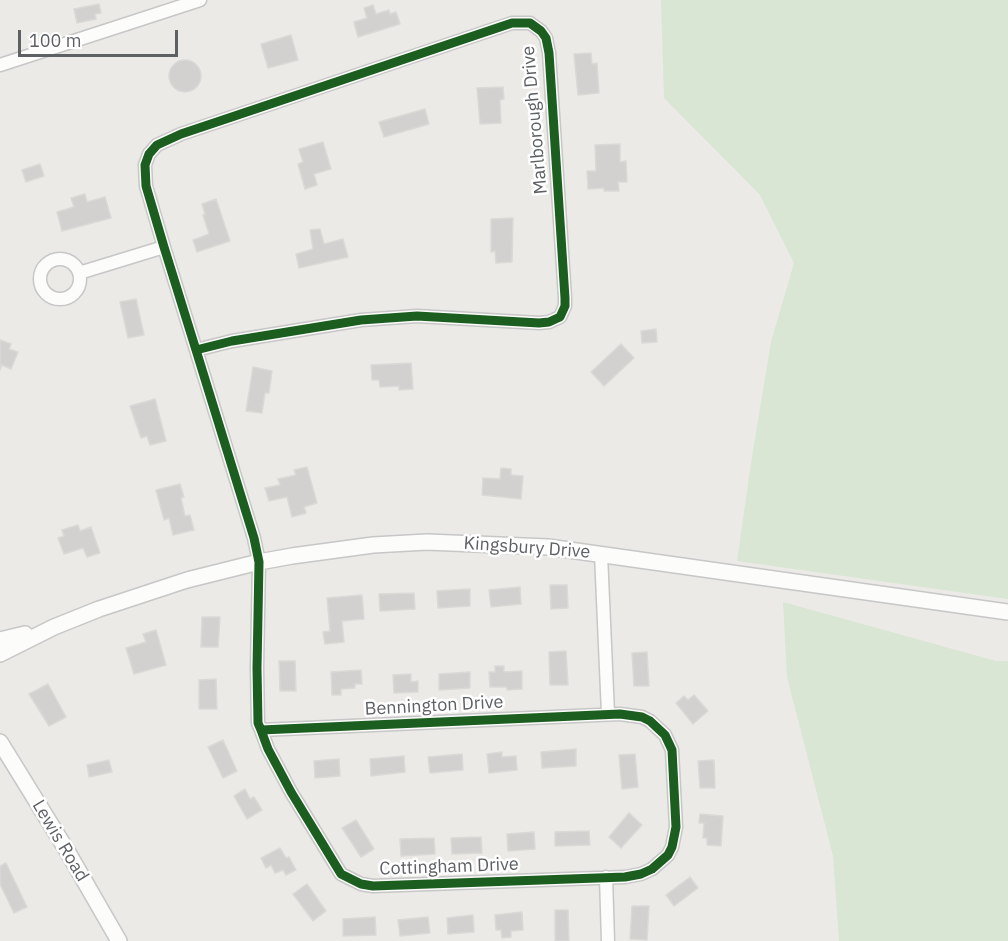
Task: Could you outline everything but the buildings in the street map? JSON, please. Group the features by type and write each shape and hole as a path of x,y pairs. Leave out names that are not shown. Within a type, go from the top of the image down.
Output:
{"street":[{"path":"0,65 200,0"},
{"name":"Marlborough Drive","path":"196,350 232,341 361,320 417,316 539,323 560,317 565,306 565,298 549,53 546,38 536,26 530,23 512,23 192,130 157,145 147,158 146,186 164,247 254,538 259,561"},
{"path":"79,273 164,247"},
{"name":"Kingsbury Drive","path":"0,654 54,627 99,609 177,583 259,561 373,545 428,542 548,547 1008,612"},
{"path":"601,554 608,714"},
{"name":"Cottingham Drive","path":"259,561 256,708 261,730 291,792 341,874 350,880 373,886 606,878"},
{"name":"Kingsbury Drive","path":"0,640 54,627"},
{"name":"Bennington Drive","path":"261,730 608,714 642,717 657,727 669,742 674,762 676,827 672,847 668,855 652,869 641,874 606,878"},
{"name":"Lewis Road","path":"0,742 119,941"},
{"path":"606,878 608,941"}],"green space":[{"path":"661,0 1008,0 1008,599 737,561 771,342 794,263 760,195 664,98"},
{"path":"783,602 996,661 1008,661 1008,941 839,941 833,856 787,677"}],"cycle path":[{"path":"196,350 232,341 361,320 417,316 539,323 560,317 565,306 565,298 549,53 546,38 541,31 530,23 512,23 181,134 157,145 149,154 145,165 146,186 164,247 254,538 259,562 258,723 268,749 291,792 341,874 361,884 373,886 625,877 652,869 668,855 672,847 676,827 672,750 665,735 642,717 620,714 261,730"}]}
